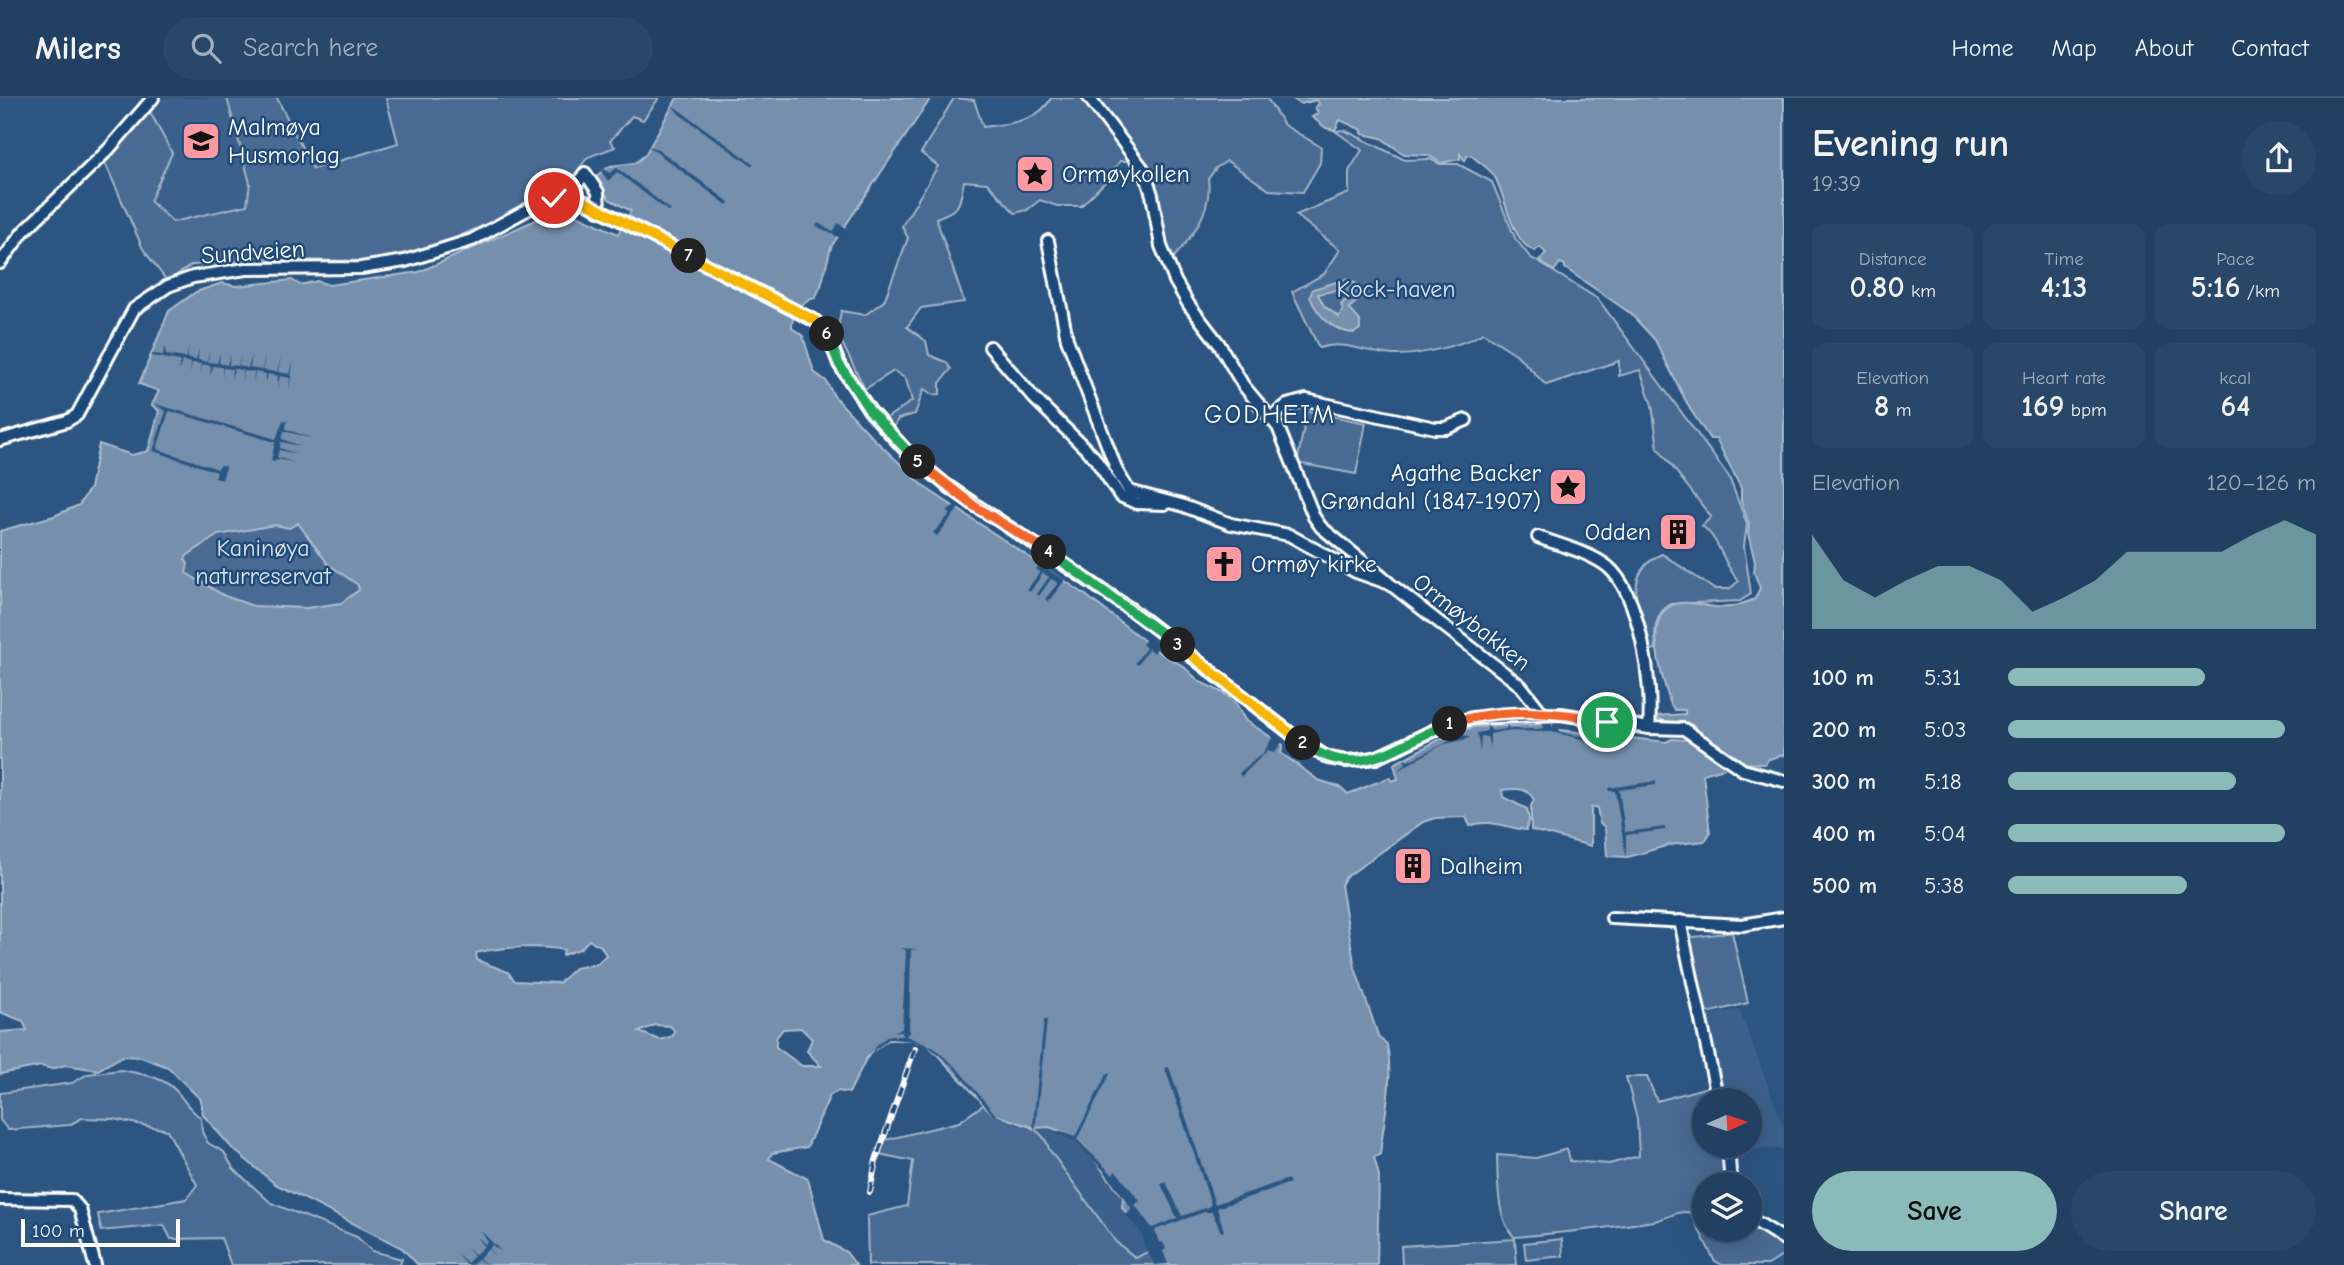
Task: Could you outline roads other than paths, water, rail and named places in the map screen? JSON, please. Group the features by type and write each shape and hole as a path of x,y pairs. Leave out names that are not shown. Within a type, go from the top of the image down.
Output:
{"street":[{"path":"0,263 23,232 108,150 153,98"},
{"path":"1089,98 1146,174 1161,246 1189,305 1219,344 1242,384 1271,418 1321,527 1390,584"},
{"name":"Sundveien","path":"0,440 67,421 76,415 134,309 168,286 208,274 246,269 361,268 405,261 472,240 534,206 570,194 585,173 598,192 599,210"},
{"path":"570,194 804,315 824,330 839,364 870,411 894,439 927,469 974,506 1058,558 1132,610 1312,750 1328,758 1361,761 1390,753 1456,722 1491,715 1543,714 1576,716 1649,728 1679,728 1693,732 1737,766 1784,781"},
{"name":"Ormøybakken","path":"1048,241 1067,340 1117,471 1129,491 1171,502 1231,524 1289,535 1356,572 1390,584 1504,671 1521,686 1543,714"},
{"name":"Ormøybakken","path":"990,347 1034,398 1094,457 1120,496 1144,505 1171,502"},
{"path":"1271,418 1287,405 1306,400 1435,428 1446,428 1466,420"},
{"path":"1538,537 1603,564 1623,585 1634,608 1641,636 1650,709 1649,728"},
{"path":"1612,918 1751,925 1784,918"},
{"path":"1680,922 1715,1088"},
{"path":"0,1199 72,1200 80,1209 95,1265"},
{"path":"1762,1225 1784,1239"}],"railway":[{"path":"870,1192 876,1160 915,1048"}],"place":[{"name":"Malmøya Husmorlag","path":"201,141"},
{"name":"Ormøykollen","path":"1035,174"},
{"name":"Agathe Backer Grøndahl (1847-1907)","path":"1568,487"},
{"name":"Odden","path":"1678,532"},
{"name":"Ormøy kirke","path":"1224,564"},
{"name":"Dalheim","path":"1413,866"}],"district":[{"name":"GODHEIM","path":"1270,414"}],"park label":[{"name":"Kock-haven","path":"1396,289"},
{"name":"Kaninøya naturreservat","path":"263,562"}]}
